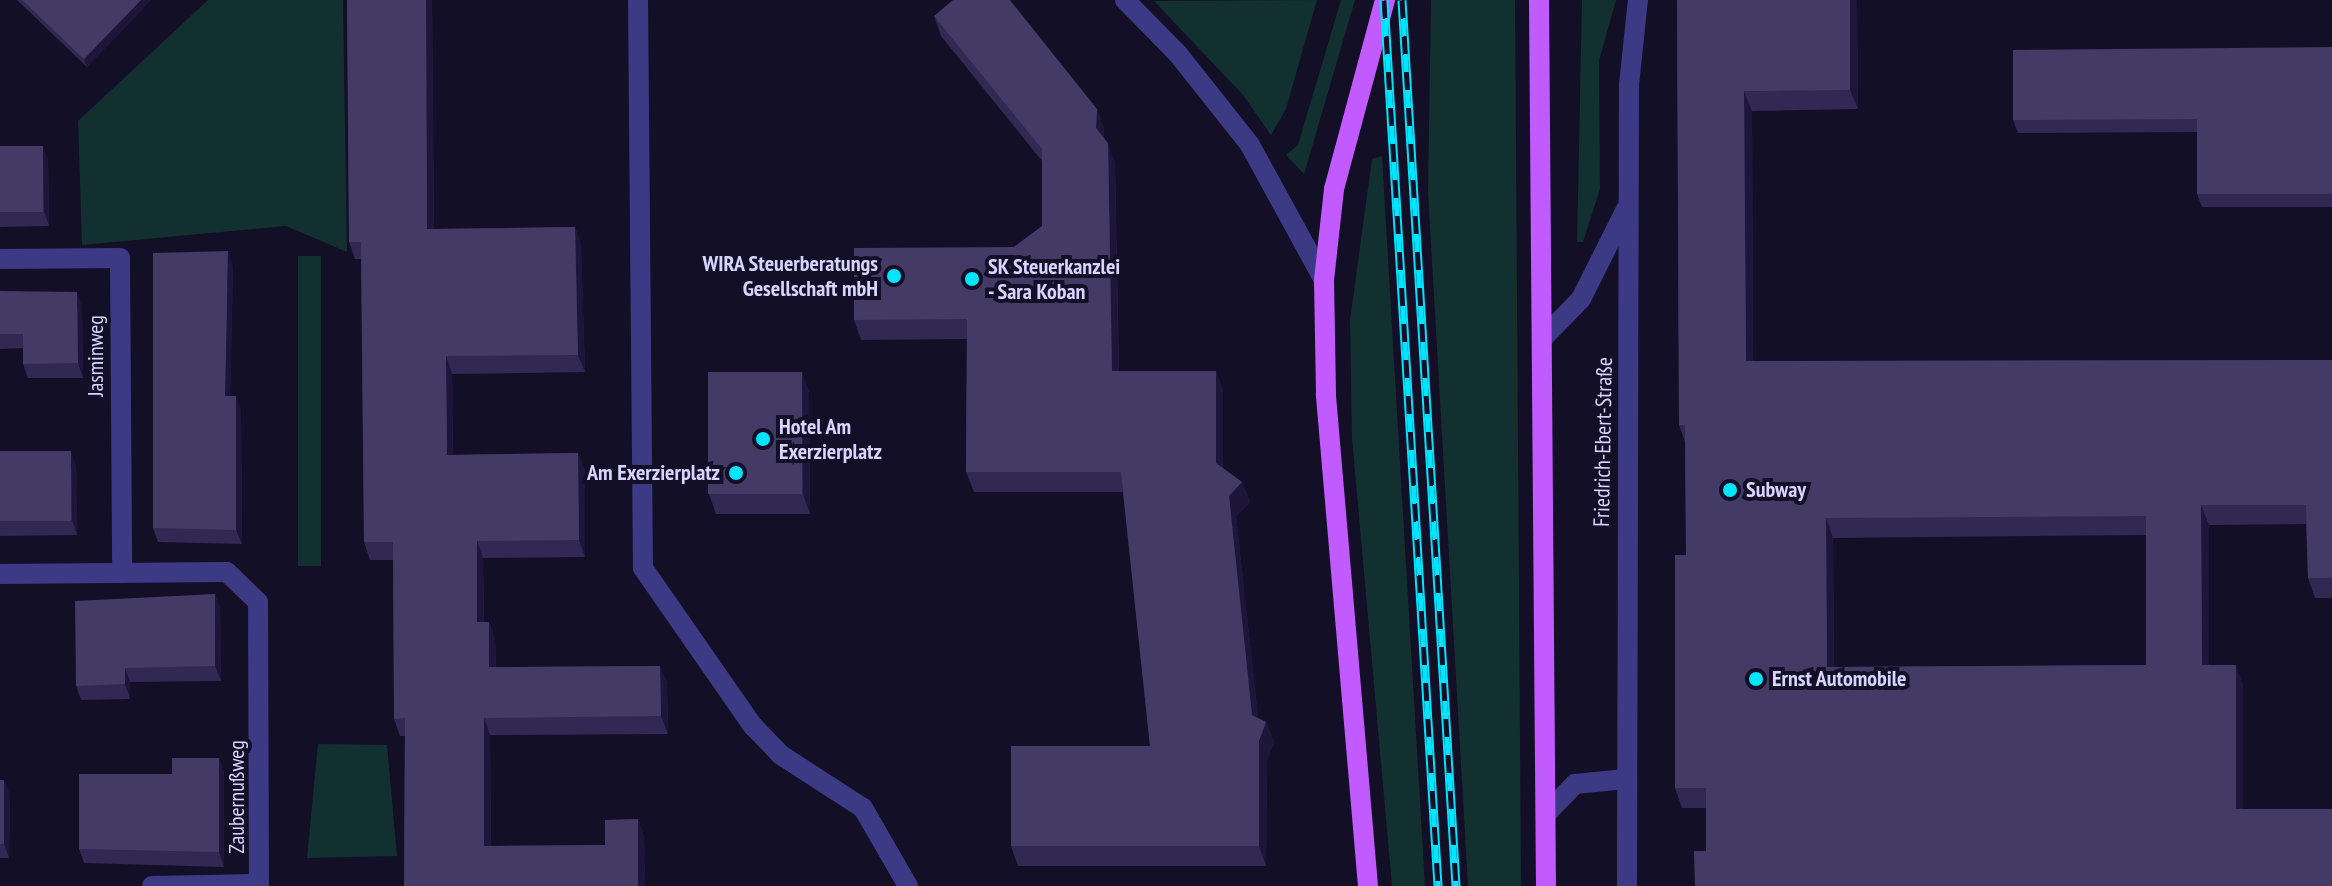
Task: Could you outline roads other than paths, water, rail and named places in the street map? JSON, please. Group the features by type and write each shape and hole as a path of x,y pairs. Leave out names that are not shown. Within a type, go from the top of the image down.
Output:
{"main road":[{"path":"1368,886 1326,394 1324,280 1334,189 1385,0"},
{"path":"1539,0 1546,886"}],"street":[{"path":"638,0 643,568 753,726 781,755 863,808 908,882"},
{"path":"1125,0 1178,54 1250,145 1324,280"},
{"name":"Friedrich-Ebert-Straße","path":"1627,886 1629,85 1638,0"},
{"path":"1543,338 1581,299 1629,199"},
{"name":"Jasminweg","path":"0,259 120,258 122,573"},
{"name":"Zaubernußweg","path":"122,573 227,572 258,602 259,884 152,886"},
{"path":"0,574 122,573"},
{"path":"1546,814 1575,784 1626,779"}],"railway":[{"path":"1384,0 1438,886"},
{"path":"1402,0 1456,886"}],"place":[{"name":"WIRA Steuerberatungs Gesellschaft mbH","path":"894,276"},
{"name":"SK Steuerkanzlei - Sara Koban","path":"972,279"},
{"name":"Hotel Am Exerzierplatz","path":"763,439"},
{"name":"Am Exerzierplatz","path":"736,473"},
{"name":"Subway","path":"1730,490"},
{"name":"Ernst Automobile","path":"1756,679"}]}
